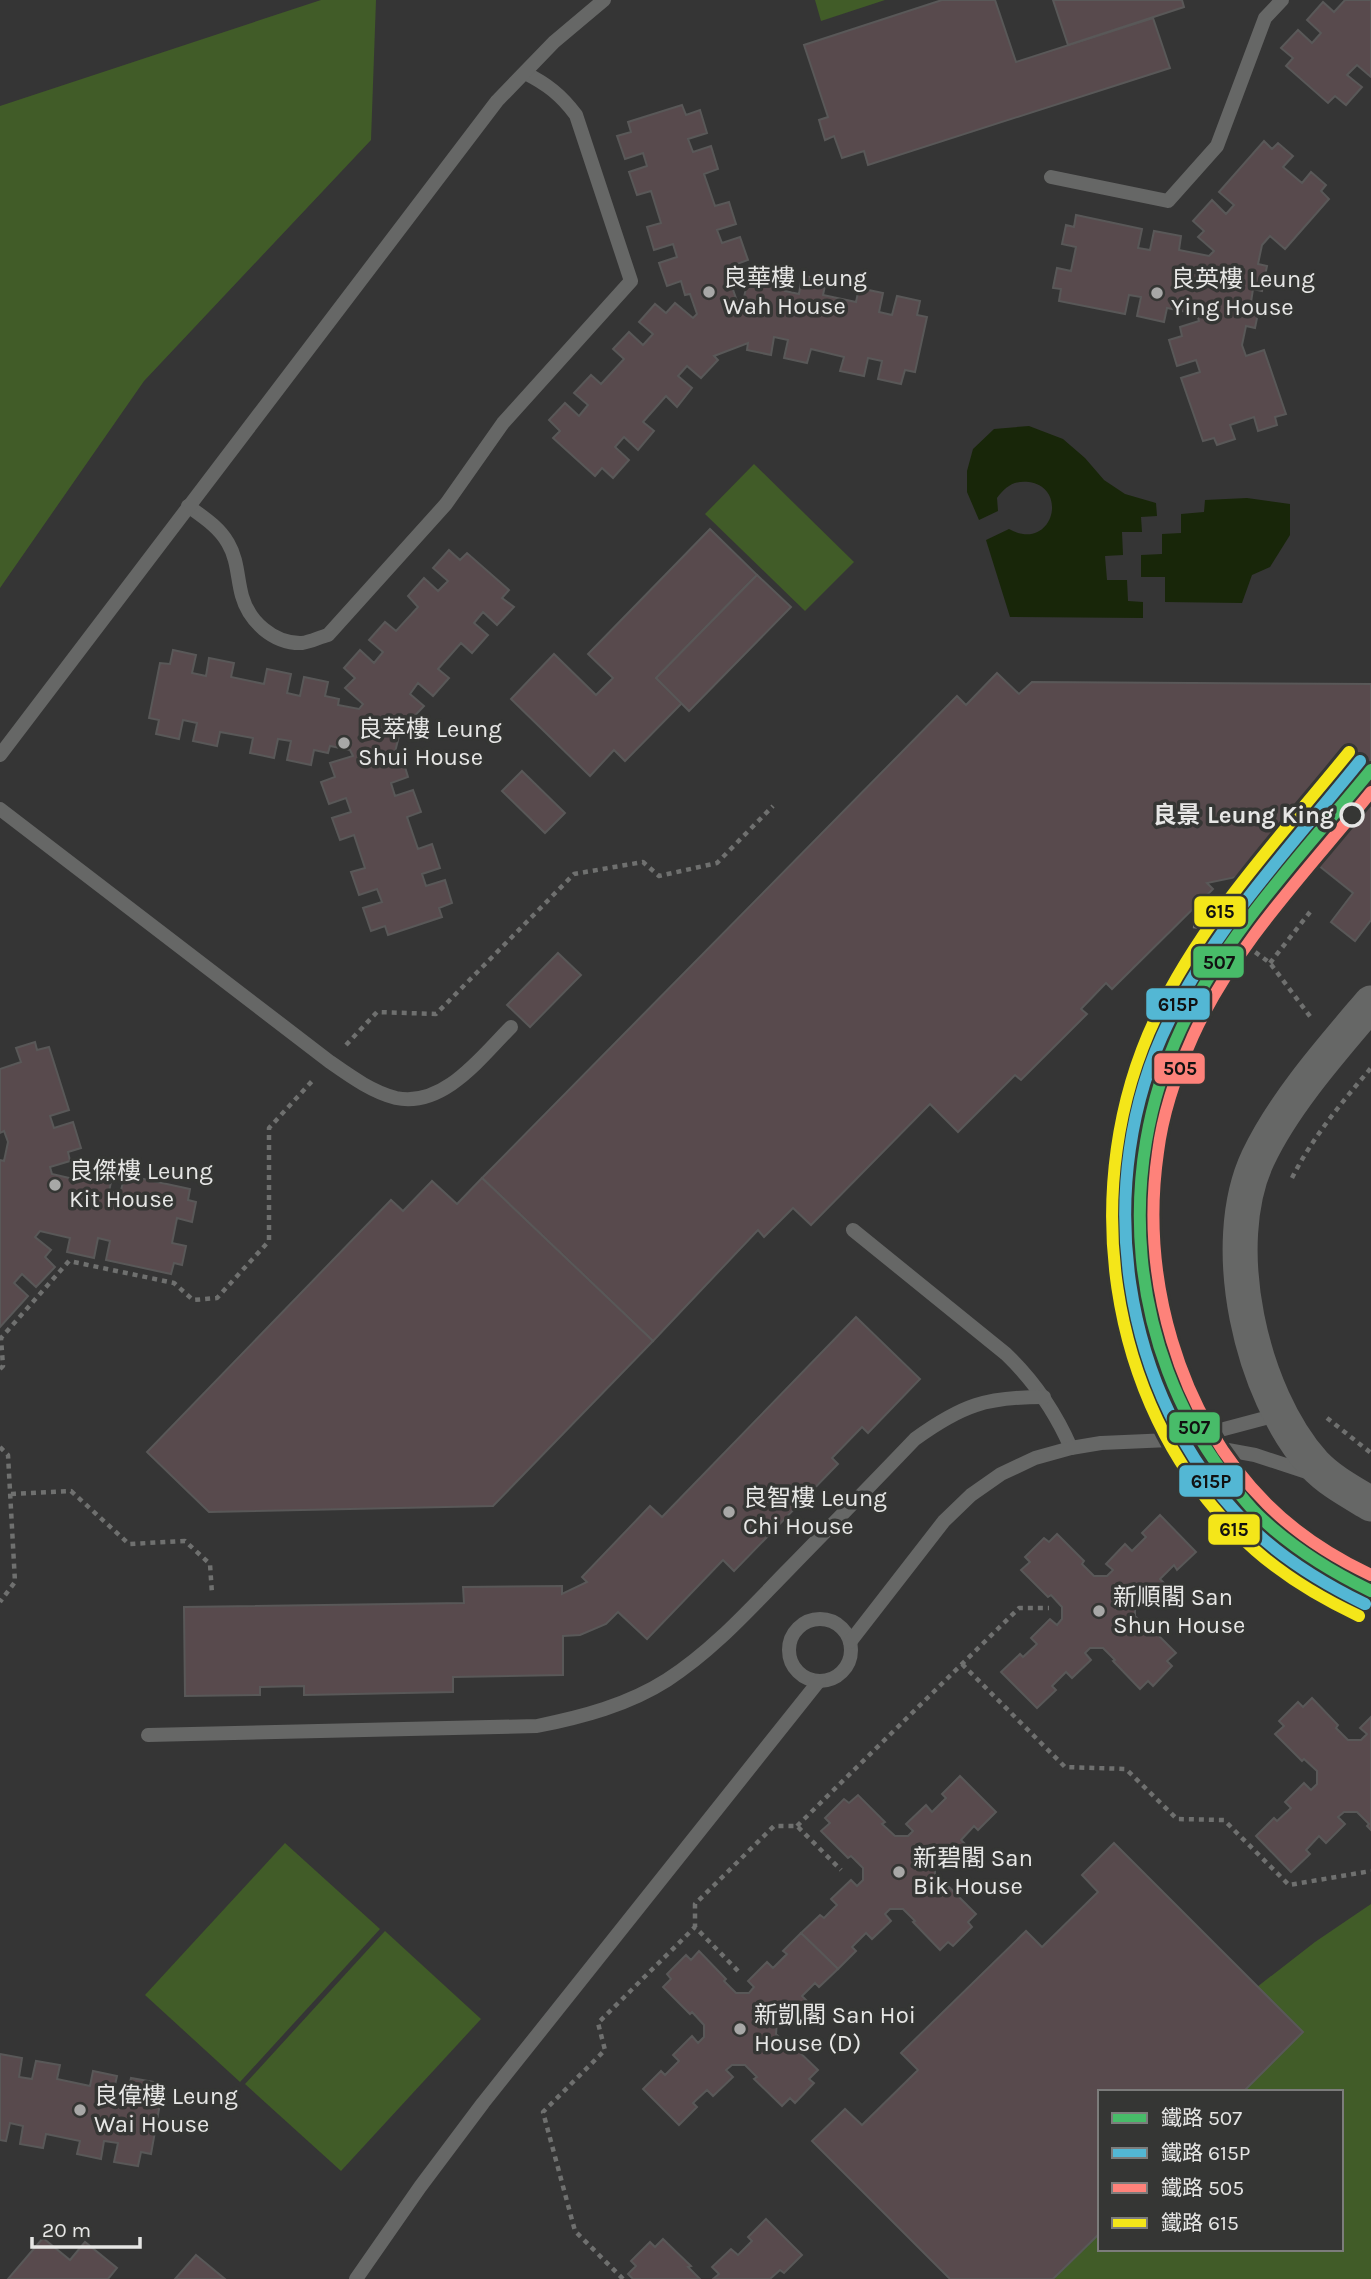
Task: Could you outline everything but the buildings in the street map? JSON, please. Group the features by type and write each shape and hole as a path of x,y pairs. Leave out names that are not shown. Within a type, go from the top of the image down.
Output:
{"street":[{"path":"1371,1003 1333,1047 1275,1126 1257,1160 1246,1198 1241,1241 1242,1286 1250,1330 1262,1372 1280,1414 1315,1466 1337,1484 1371,1504"}],"lane":[{"path":"0,755 497,101 554,42 604,0"},
{"path":"1051,177 1168,201 1217,146 1265,18 1282,0"},
{"path":"188,506 211,522 229,543 239,568 242,596 253,621 275,637 302,643 328,635 446,505 503,423 631,282 576,115 563,97 545,83 525,73"},
{"path":"0,809 330,1062 357,1081 379,1092 397,1098 412,1099 443,1090 467,1072 511,1027"},
{"path":"853,1230 1006,1354 1044,1397 1071,1448"},
{"path":"148,1735 537,1726 582,1717 625,1702 665,1681 702,1655 915,1439 944,1419 976,1404 1010,1397 1044,1397"},
{"path":"850,1642 944,1521 971,1495 1001,1474 1035,1458 1071,1448 1101,1443 1170,1440 1209,1433 1280,1414"},
{"path":"1170,1440 1255,1455 1337,1484"},
{"path":"818,1619 838,1625 850,1642 851,1652 844,1669 837,1676 819,1681 809,1679 793,1666 790,1645 799,1627 808,1622 818,1619"},
{"path":"356,2279 483,2103 819,1681"}],"path":[{"path":"1224,929 1267,877"},
{"path":"1270,963 1310,912"},
{"path":"1193,926 1224,929 1270,963 1333,1047"},
{"path":"1292,1179 1303,1157 1371,1068"},
{"path":"1321,1409 1328,1419 1371,1453"},
{"path":"0,1447 8,1455 15,1582 0,1602"},
{"path":"10,1494 71,1491 129,1544 186,1541 210,1563 212,1594"},
{"path":"738,1971 695,1927 695,1904 774,1826 797,1826 1019,1608 1049,1608"},
{"path":"962,1664 1065,1767 1126,1769 1177,1819 1224,1820 1289,1885 1371,1871"},
{"path":"797,1826 841,1870"},
{"path":"623,2279 575,2231 543,2112 605,2050 598,2023 695,1927"}],"green space":[{"path":"321,0 376,0 371,140 144,381 0,588 0,106"},
{"path":"815,0 885,0 821,21"},
{"path":"754,464 854,562 805,611 705,514"},
{"path":"285,1843 380,1929 240,2082 145,1995"},
{"path":"1371,1904 1371,2279 1054,2279 1098,2235 1098,2251 1343,2251 1343,2090 1245,2090 1303,2032 1257,1987 1315,1942"},
{"path":"385,1931 481,2019 341,2171 245,2084"}],"shaded area":[{"path":"1029,426 1063,439 1085,458 1104,480 1125,494 1156,503 1157,516 1141,517 1142,532 1122,532 1123,555 1105,556 1107,580 1127,580 1128,601 1143,602 1143,618 1010,617 986,540 1009,529 1024,534 1036,533 1045,526 1050,517 1052,506 1049,495 1042,487 1029,482 1014,483 997,498 998,511 979,520 967,492 967,471 973,449 994,429"},
{"path":"1247,498 1290,504 1290,535 1270,567 1252,575 1242,603 1165,602 1165,577 1141,577 1141,555 1162,554 1162,534 1181,533 1181,514 1204,512 1205,500"}],"rail line":[{"name":"615","path":"1349,752 1220,912 1196,946 1156,1017 1131,1081 1117,1149 1112,1218 1117,1288 1133,1355 1158,1420 1192,1480 1237,1533 1264,1558 1310,1590 1359,1616"},
{"name":"615P","path":"1360,761 1233,918 1188,985 1169,1021 1144,1083 1130,1149 1125,1217 1130,1284 1145,1351 1170,1414 1204,1472 1247,1524 1274,1548 1318,1578 1365,1604"},
{"name":"507","path":"1371,770 1243,926 1199,993 1181,1029 1160,1084 1146,1141 1140,1199 1142,1258 1151,1315 1168,1371 1192,1424 1224,1474 1258,1515 1312,1558 1371,1591"},
{"name":"505","path":"1371,792 1274,908 1210,1002 1187,1050 1167,1107 1160,1137 1154,1199 1155,1247 1161,1294 1172,1341 1188,1386 1209,1428 1236,1468 1279,1515 1316,1544 1371,1575"}],"place":[{"name":"良華樓 Leung Wah House","path":"709,292"},
{"name":"良英樓 Leung Ying House","path":"1157,293"},
{"name":"良萃樓 Leung Shui House","path":"344,743"},
{"name":"良景 Leung King","path":"1352,815"},
{"name":"良傑樓 Leung Kit House","path":"55,1185"},
{"name":"良智樓 Leung Chi House","path":"729,1512"},
{"name":"新順閣 San Shun House","path":"1099,1611"},
{"name":"新碧閣 San Bik House","path":"899,1872"},
{"name":"新凱閣 San Hoi House (D)","path":"740,2029"},
{"name":"良偉樓 Leung Wai House","path":"80,2110"}]}
